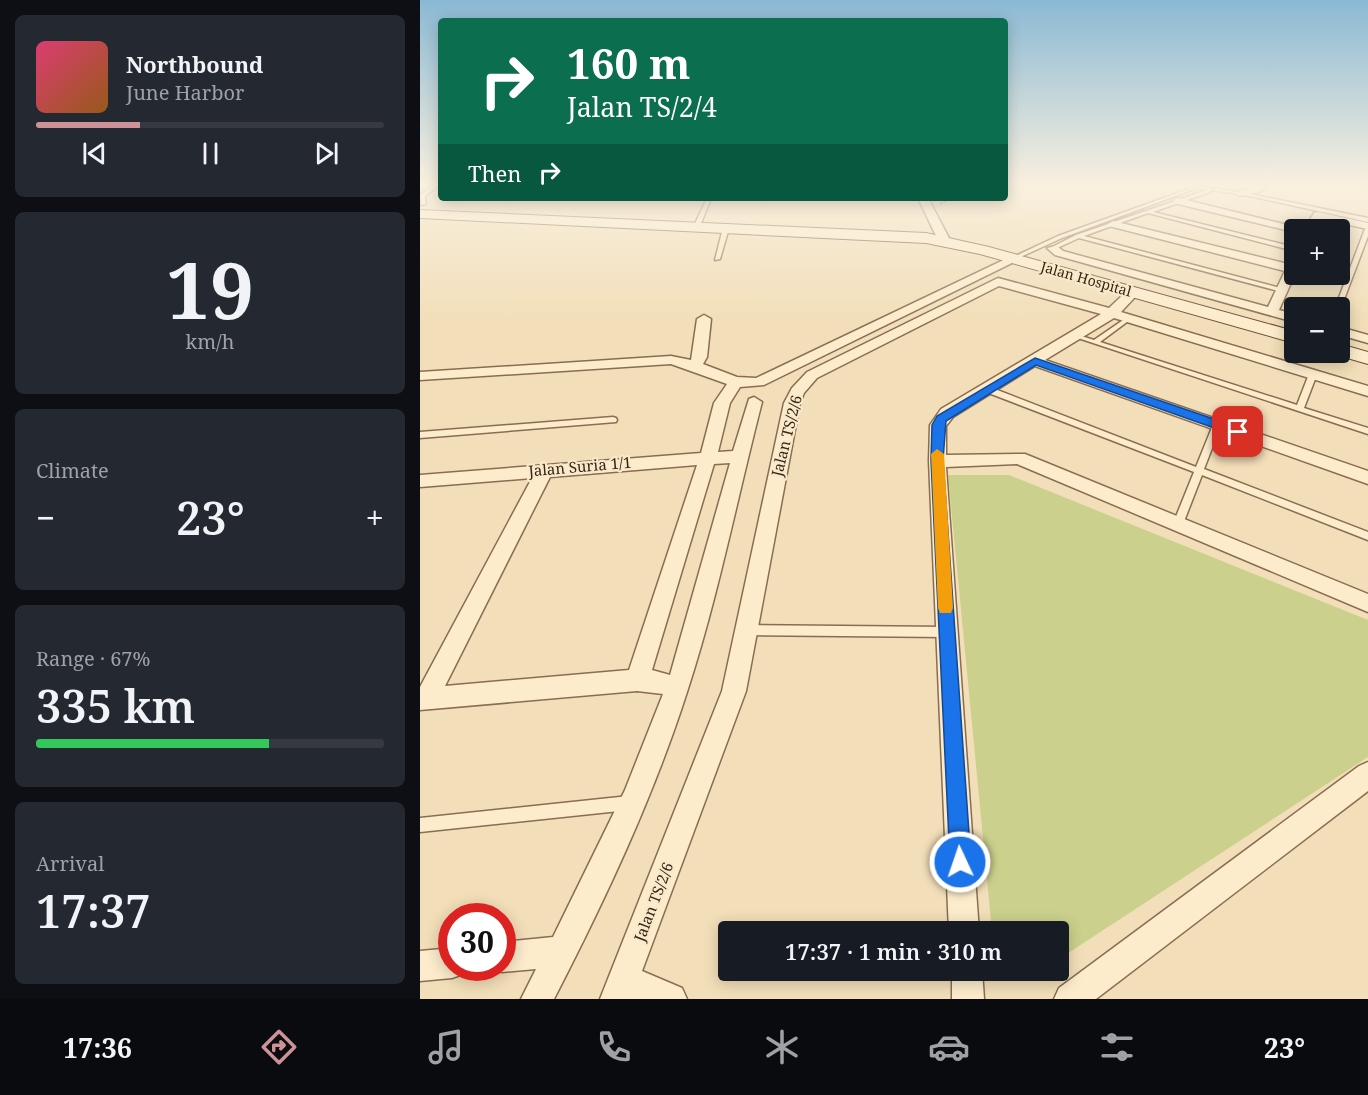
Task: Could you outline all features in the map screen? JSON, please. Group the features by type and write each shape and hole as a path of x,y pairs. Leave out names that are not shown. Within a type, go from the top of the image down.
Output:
{"street":[{"name":"Jalan Hospital","path":"758,230 926,238 1014,258 1284,335"},
{"path":"939,230 945,242"},
{"path":"1137,230 1284,264"},
{"path":"1053,248 1059,253 1284,315"},
{"path":"420,376 671,360 696,364 736,382 753,383 776,376 1014,258"},
{"name":"Jalan TS/2/6","path":"620,989 734,691 792,403 797,391 812,375 998,282 1120,316 1368,391"},
{"path":"1272,312 1284,285"},
{"path":"963,921 937,460 938,425 941,418 1075,336 1120,316 1133,292"},
{"path":"696,364 704,319"},
{"path":"1350,334 1368,339"},
{"path":"1350,353 1368,358"},
{"path":"1035,361 1368,478"},
{"path":"637,680 708,457 722,403 736,382"},
{"path":"537,999 633,802 677,689 705,592 754,402"},
{"name":"Jalan Suria 1/1","path":"420,481 739,456"},
{"path":"937,460 1019,458 1368,603"},
{"path":"423,699 545,470"},
{"path":"423,699 637,680 658,681 677,689"},
{"path":"1070,999 1368,775"},
{"path":"516,956 562,951"},
{"path":"420,966 438,964"},
{"path":"967,981 968,999"},
{"path":"620,989 671,999"}],"lane":[{"path":"717,259 726,230"},
{"path":"1014,258 1080,230"},
{"path":"1053,248 1097,230"},
{"path":"1218,230 1284,246"},
{"path":"1342,297 1367,230"},
{"path":"1078,236 1282,290"},
{"path":"1096,342 1120,316"},
{"path":"1075,336 1368,431"},
{"path":"1300,408 1313,374"},
{"path":"989,390 1368,536"},
{"path":"420,435 613,420"},
{"path":"1178,524 1217,425"},
{"path":"748,630 947,632"},
{"path":"420,825 633,802"}],"green space":[{"path":"948,475 1009,475 1368,620 1368,757 1069,952 1069,921 991,921"}],"slow traffic":[{"path":"937,454 945,608"}],"route":[{"path":"960,862 937,460 938,425 941,418 1035,361 1238,432"}]}
